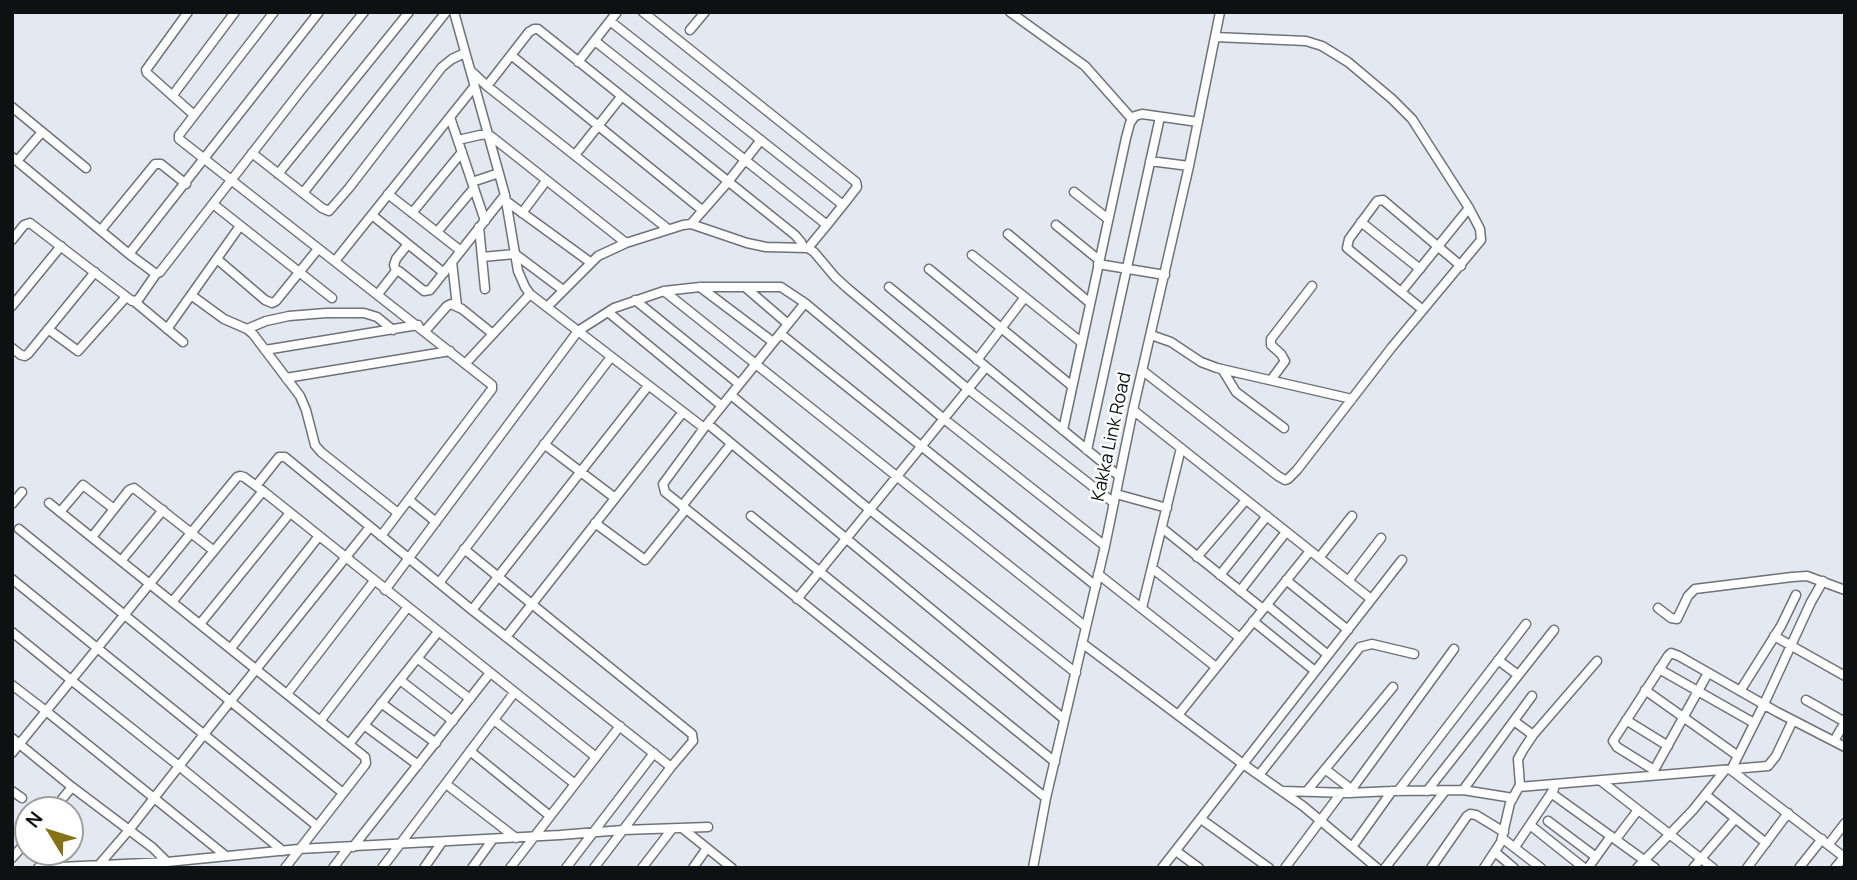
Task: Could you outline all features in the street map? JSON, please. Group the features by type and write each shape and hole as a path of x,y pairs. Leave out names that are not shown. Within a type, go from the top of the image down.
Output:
{"street":[{"path":"188,12 147,68 147,73 194,115"},
{"path":"173,96 234,12"},
{"path":"275,12 178,136 491,383 492,389 381,536"},
{"path":"129,254 319,12"},
{"path":"135,302 364,12"},
{"path":"278,174 408,12"},
{"path":"303,193 446,12"},
{"path":"454,12 499,173 520,279 530,294 683,412 731,443 1064,719"},
{"path":"578,62 617,12"},
{"path":"547,307 590,262 605,252 668,229 691,224 765,247 806,247 827,226 858,186 643,12"},
{"path":"691,30 705,12"},
{"path":"1010,12 1085,66 1132,119"},
{"name":"Kakka Link Road","path":"1033,868 1046,798 1189,166 1220,12"},
{"path":"610,21 843,205"},
{"path":"487,86 528,32 538,29 795,235 847,288 968,389 1115,499 1167,508"},
{"path":"1143,371 1288,480 1392,347 1481,240 1480,229 1469,208 1408,114 1348,62 1322,46 1306,41 1215,37"},
{"path":"594,41 827,226"},
{"path":"252,153 329,211 442,67 465,53"},
{"path":"510,55 702,210"},
{"path":"470,70 668,229"},
{"path":"335,261 474,87"},
{"path":"575,155 621,97"},
{"path":"12,107 86,168"},
{"path":"1062,430 1132,119 1142,114 1198,122"},
{"path":"450,117 473,185 482,224 485,289"},
{"path":"1087,450 1160,117"},
{"path":"41,132 15,159 156,274"},
{"path":"458,140 487,134"},
{"path":"487,134 626,243"},
{"path":"691,224 761,140"},
{"path":"412,213 462,152"},
{"path":"1150,161 1189,166"},
{"path":"101,230 155,164 161,164 186,184"},
{"path":"437,232 473,185 499,173"},
{"path":"522,213 546,181"},
{"path":"1074,192 1108,219"},
{"path":"388,194 461,251"},
{"path":"505,198 590,262"},
{"path":"408,244 396,259 396,271 427,292 505,198"},
{"path":"1423,310 1347,248 1348,241 1377,201 1381,200 1461,266"},
{"path":"213,204 331,298"},
{"path":"1401,292 1469,208"},
{"path":"372,215 444,273"},
{"path":"1361,222 1420,269"},
{"path":"12,240 24,225 30,223 135,302 183,342"},
{"path":"1056,225 1099,262 1165,275"},
{"path":"167,329 240,226"},
{"path":"1008,234 1090,303"},
{"path":"12,306 61,246"},
{"path":"217,259 270,303 276,300 318,249"},
{"path":"482,257 515,254 563,290"},
{"path":"972,255 1082,342"},
{"path":"452,262 457,306"},
{"path":"929,269 1072,386"},
{"path":"378,294 396,271"},
{"path":"12,348 25,356 28,354 95,272"},
{"path":"1271,380 1285,361 1271,345 1271,339 1312,285"},
{"path":"700,287 773,342"},
{"path":"385,590 578,331 608,312 635,300 664,291 700,287 780,287 805,303 944,419 1105,546"},
{"path":"746,287 788,324"},
{"path":"889,287 1119,476"},
{"path":"664,291 1086,627"},
{"path":"466,363 530,294"},
{"path":"191,295 224,319 247,329 300,396 315,445 398,513"},
{"path":"48,329 78,351 126,297"},
{"path":"977,360 1025,297"},
{"path":"635,300 739,384"},
{"path":"805,303 663,484 665,492 1046,798"},
{"path":"265,350 421,328 451,304 493,334"},
{"path":"608,312 722,406"},
{"path":"247,329 289,316 364,313 377,317 393,330"},
{"path":"781,334 1096,586"},
{"path":"1151,335 1178,346 1208,365 1352,399"},
{"path":"286,378 450,351"},
{"path":"439,583 611,357"},
{"path":"797,599 986,367"},
{"path":"1222,369 1236,392 1284,428"},
{"path":"472,610 648,386"},
{"path":"731,395 870,510 1076,673"},
{"path":"1133,410 1371,599"},
{"path":"506,637 683,412"},
{"path":"595,523 645,560 731,443"},
{"path":"544,444 615,498"},
{"path":"1142,608 1181,448"},
{"path":"172,602 214,551 279,457 285,457 472,610 671,767"},
{"path":"12,753 237,477 244,477 596,757"},
{"path":"60,512 83,485 114,509"},
{"path":"92,537 129,490 134,488 214,551"},
{"path":"12,504 22,492"},
{"path":"408,500 436,522"},
{"path":"1197,557 1246,500"},
{"path":"50,503 365,757 366,763 285,868"},
{"path":"121,561 163,510"},
{"path":"200,624 290,513"},
{"path":"751,516 1055,762"},
{"path":"1220,575 1266,516"},
{"path":"1319,558 1352,516"},
{"path":"98,866 130,830 370,527"},
{"path":"1161,528 1240,591 1328,655"},
{"path":"19,529 343,793"},
{"path":"1240,591 1286,532"},
{"path":"230,648 319,537"},
{"path":"1348,581 1381,538"},
{"path":"464,549 692,734 693,741 594,868"},
{"path":"1178,715 1310,551"},
{"path":"1163,868 1402,561"},
{"path":"1152,568 1240,638"},
{"path":"1098,574 1216,667"},
{"path":"1658,608 1675,620 1695,589 1802,576 1845,590"},
{"path":"12,579 317,826"},
{"path":"1286,580 1348,629"},
{"path":"287,694 374,581"},
{"path":"1637,868 1671,834 1738,756 1823,582"},
{"path":"1740,691 1796,594"},
{"path":"320,721 407,608"},
{"path":"1253,621 1315,671"},
{"path":"1352,847 1526,624"},
{"path":"1427,791 1554,630"},
{"path":"12,632 283,850"},
{"path":"349,744 438,632"},
{"path":"1774,636 1845,676"},
{"path":"1082,643 1283,791 1377,868"},
{"path":"1259,775 1360,647 1372,644 1414,654"},
{"path":"1285,868 1347,792 1454,649"},
{"path":"1653,772 1613,743 1671,653 1845,747"},
{"path":"417,658 470,699"},
{"path":"1498,660 1518,675"},
{"path":"1484,868 1503,835 1510,803 1521,781 1518,760 1533,735 1597,661"},
{"path":"1659,669 1754,723"},
{"path":"332,868 436,743 490,673"},
{"path":"1653,772 1708,673"},
{"path":"400,680 453,721"},
{"path":"12,685 226,856"},
{"path":"1307,791 1393,687"},
{"path":"1645,690 1738,756"},
{"path":"382,868 514,693"},
{"path":"1463,790 1532,696"},
{"path":"1806,700 1845,722 1834,741"},
{"path":"381,703 436,743"},
{"path":"494,720 575,784"},
{"path":"1626,720 1668,746"},
{"path":"1519,787 1601,781 1653,772 1728,770 1770,765 1793,720"},
{"path":"1514,721 1533,735"},
{"path":"364,725 418,765"},
{"path":"510,868 620,726"},
{"path":"12,738 153,848 167,862"},
{"path":"470,751 550,816"},
{"path":"566,868 654,753"},
{"path":"1325,769 1347,792"},
{"path":"1728,770 1844,856 1835,868"},
{"path":"1601,781 1713,868"},
{"path":"446,783 516,838"},
{"path":"1515,847 1557,785"},
{"path":"65,796 72,787"},
{"path":"1283,791 1463,790 1513,798"},
{"path":"1385,868 1444,791"},
{"path":"1551,793 1655,868"},
{"path":"1706,794 1766,843"},
{"path":"1530,825 1586,868 1638,810"},
{"path":"1748,867 1788,813"},
{"path":"1431,868 1470,814 1476,815 1503,835 1541,868"},
{"path":"1201,819 1269,868"},
{"path":"1693,868 1735,819"},
{"path":"1548,821 1596,858"},
{"path":"1799,868 1826,841 1842,833 1845,823"},
{"path":"38,868 167,862 299,849 708,827"},
{"path":"682,828 732,868"},
{"path":"642,868 671,829"},
{"path":"472,868 493,839"},
{"path":"424,868 442,842"},
{"path":"693,868 707,848"},
{"path":"1176,850 1199,868"},
{"path":"1495,852 1514,868"}]}
